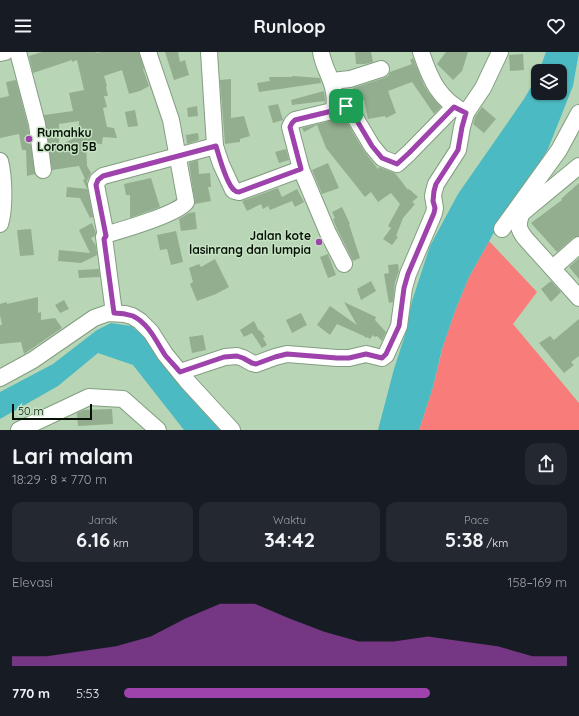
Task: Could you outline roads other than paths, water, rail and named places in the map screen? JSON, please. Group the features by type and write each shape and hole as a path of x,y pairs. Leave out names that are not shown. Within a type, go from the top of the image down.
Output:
{"street":[{"path":"0,53 5,52"},
{"path":"18,52 37,124 43,170"},
{"path":"106,236 173,212 184,206 186,202 171,120 148,52"},
{"path":"209,52 210,147 235,191 239,192 252,188 301,169"},
{"path":"321,52 332,81 335,107"},
{"path":"180,372 224,357 237,356 256,364 287,354 349,358 366,354 382,358 386,354 399,326 404,288 408,274 434,213 435,208 433,196 436,184 458,150 462,127 460,110 442,95 434,84 426,68 421,52"},
{"path":"426,68 432,52"},
{"path":"344,264 328,233 301,169 290,127 291,124 295,120 332,111 335,107 344,106 350,109 372,146 382,158 397,164 460,110 483,88 500,52"},
{"path":"332,81 350,79 380,69"},
{"path":"502,229 559,150 579,113"},
{"path":"114,313 104,239 106,236 96,185 98,180 103,176 210,147"},
{"path":"0,161 3,193 2,218 0,224"},
{"path":"579,166 522,213 518,224 520,231 579,298"},
{"path":"553,268 579,246"},
{"path":"0,378 33,360 94,318 114,313 125,314 140,321 151,332 165,354 205,402 232,430"},
{"path":"19,430 89,397 123,399 158,430"}],"water":[{"path":"546,52 579,52 573,86 548,149 517,200 497,227 469,277 442,349 433,387 419,430 378,430 394,369 405,335 412,301 430,246 458,194 531,87 531,100 567,100 567,64 542,64"},
{"path":"111,323 131,326 146,337 180,386 220,430 184,430 133,365 98,353 58,386 0,419 0,392 53,364 97,330"}],"place":[{"name":"Rumahku Lorong 5B","path":"29,139"},
{"name":"Jalan kote lasinrang dan lumpia","path":"319,242"}]}
